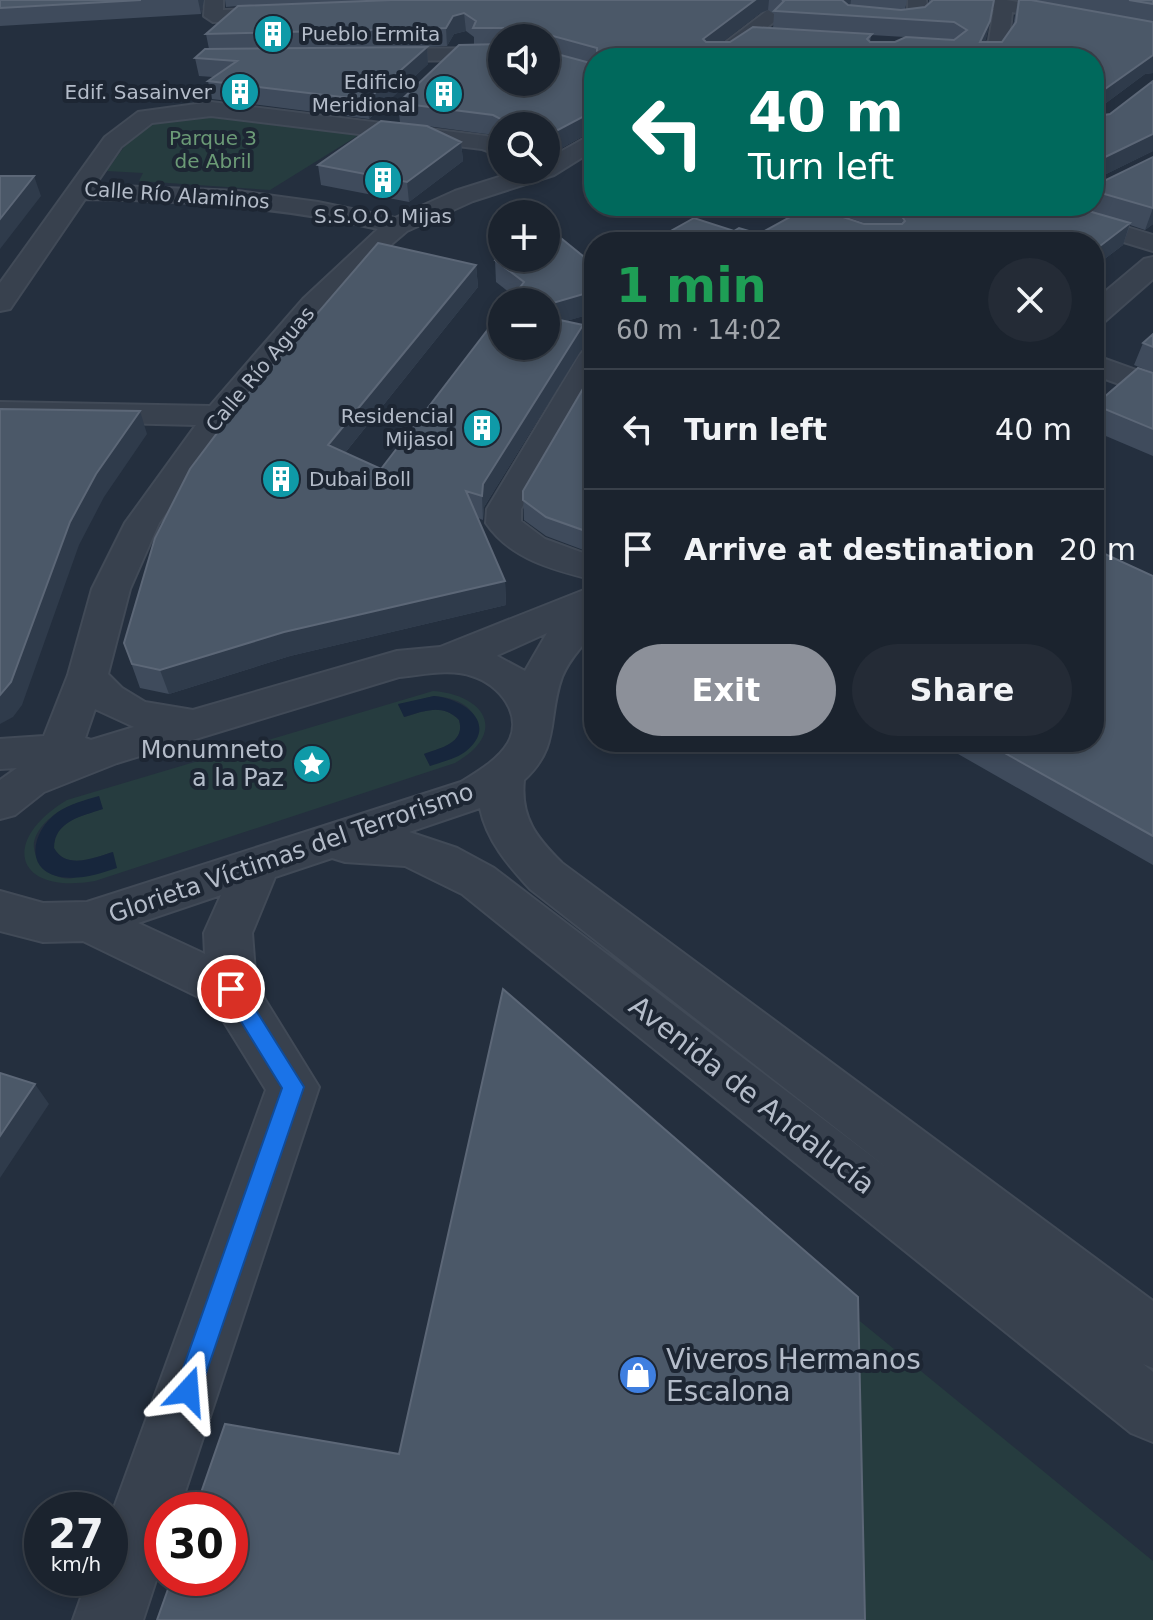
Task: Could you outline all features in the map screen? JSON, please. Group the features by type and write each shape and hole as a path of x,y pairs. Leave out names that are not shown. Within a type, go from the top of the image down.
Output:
{"street":[{"path":"749,41 770,7 793,0 806,8"},
{"path":"840,17 912,19 918,17 917,0"},
{"path":"974,0 1010,6 1085,28 1151,32"},
{"path":"1010,6 1110,5"},
{"path":"994,48 1010,6"},
{"path":"770,7 806,8"},
{"path":"214,8 311,12"},
{"path":"436,72 456,53 468,34"},
{"path":"735,48 749,41 783,39"},
{"path":"351,56 488,54"},
{"name":"Calle Río Alaminos","path":"75,192 116,138 146,117 211,109 488,144"},
{"path":"376,129 395,111"},
{"name":"Calle Río Aguas","path":"560,160 584,146"},
{"name":"Calle Río Aguas","path":"24,774 88,675 111,589 142,523 219,416 313,305 364,254 398,226 481,202 515,184"},
{"path":"0,303 75,192"},
{"name":"Calle Río Alaminos","path":"75,192 174,192 250,198 308,206 398,226"},
{"path":"810,216 856,232"},
{"path":"1079,216 1153,243"},
{"path":"1104,307 1153,265"},
{"path":"1104,368 1153,387"},
{"path":"584,373 504,509 503,523 513,536 535,549 584,566"},
{"path":"0,411 219,416"},
{"path":"443,660 484,646 584,602"},
{"name":"Glorieta Víctimas del Terrorismo","path":"0,910 25,922 58,925 87,921 476,793 503,777 522,756 534,731 532,709 542,671 562,639 584,618"},
{"path":"24,774 397,664 443,660 474,662 497,671 518,686 532,709"},
{"path":"88,675 111,703 131,712 198,724"},
{"name":"Avenida de Andalucía","path":"503,777 499,796 501,813 520,849 546,876 1153,1338"},
{"name":"Avenida de Andalucía","path":"322,843 407,849 441,861 478,881 1153,1411"},
{"path":"108,1620 293,1087 231,989 228,933 258,864"},
{"path":"87,921 231,989"}],"green space":[{"name":"Parque 3 de Abril","path":"205,113 362,133 270,190 139,181 143,173 107,171 129,141 147,126"},
{"path":"433,691 466,700 484,717 485,728 481,740 455,763 95,881 68,883 47,880 33,872 26,861 25,847 32,832 67,800","holes":["434,696 458,701 470,709 478,731 430,766 424,754 444,747 455,739 459,734 459,720 440,710 405,717 398,705","99,797 102,809 70,821 59,832 54,848 59,855 73,861 113,852 76,877 55,876 43,867 36,855 34,843 38,832 63,809"]},
{"path":"850,1313 1153,1561 1153,1620 856,1620"}],"water":[{"path":"434,696 466,708 474,715 479,732 475,742 465,752 430,766 424,754 444,747 455,739 459,734 459,720 440,710 404,717 398,704"},
{"path":"99,796 103,809 78,817 64,826 55,839 54,848 59,855 73,861 113,852 117,868 76,878 49,873 36,858 42,828 63,809"}],"building":[{"path":"0,0 141,0 0,8"},
{"path":"392,0 755,0 703,39 706,42 730,42 753,27 872,34 867,39 870,42 895,42 906,37 954,40 967,30 954,22 774,11 782,0 842,0 848,5 901,10 925,7 933,0 994,0 990,21 980,42 1002,42 1016,22 1019,0 1031,0 1153,22 1153,55 1104,90 1104,48 597,48 560,38 560,24 488,24 488,28 473,28 476,21 464,13 453,16 446,28 206,34 238,6"},
{"path":"1129,0 1153,0 1153,4"},
{"path":"488,44 488,96 560,96 560,55 584,61 584,116 560,129 560,112 488,114 398,103 459,45"},
{"path":"427,47 367,100 208,81 237,61 195,58 205,49"},
{"path":"1153,81 1153,134 1104,158 1104,115 1110,114"},
{"path":"381,121 427,126 461,142 407,182 318,165"},
{"path":"1153,157 1153,208 1104,194 1104,181"},
{"path":"0,176 34,176 0,219"},
{"path":"792,216 840,216 864,224 902,224 905,221 902,216 1104,216 1130,223 1104,243 1104,232 763,232"},
{"path":"694,218 734,231 739,228 752,232 669,232"},
{"path":"560,237 584,257 584,294 560,301 560,288 520,288 524,282 511,272 560,272"},
{"path":"378,243 476,265 328,445 381,469 488,329 488,360 560,360 560,320 583,325 483,484 482,496 466,491 505,581 284,632 160,670 132,664 124,643 155,538 190,469 236,408"},
{"path":"1153,334 1153,347 1143,343"},
{"path":"1138,368 1153,373 1153,429 1104,409 1104,397"},
{"path":"584,387 584,530 546,517 523,500 523,491"},
{"path":"0,409 140,411 96,474 70,522 11,682 0,695"},
{"path":"1104,554 1153,576 1153,836 1003,752 1104,752"},
{"name":"Viveros Hermanos Escalona","path":"503,989 858,1297 865,1620 157,1620 166,1596 248,1596 248,1492 201,1492 225,1424 399,1454"},
{"path":"0,1073 35,1084 0,1136"}],"place":[{"name":"Pueblo Ermita","path":"273,34"},
{"name":"Edif. Sasainver","path":"240,92"},
{"name":"Edificio Meridional","path":"444,94"},
{"name":"S.S.O.O. Mijas","path":"383,180"},
{"name":"Residencial Mijasol","path":"482,428"},
{"name":"Dubai Boll","path":"281,479"},
{"name":"Monumneto a la Paz","path":"312,764"},
{"name":"Viveros Hermanos Escalona","path":"638,1375"}],"route":[{"path":"188,1391 293,1087 231,989"}]}
